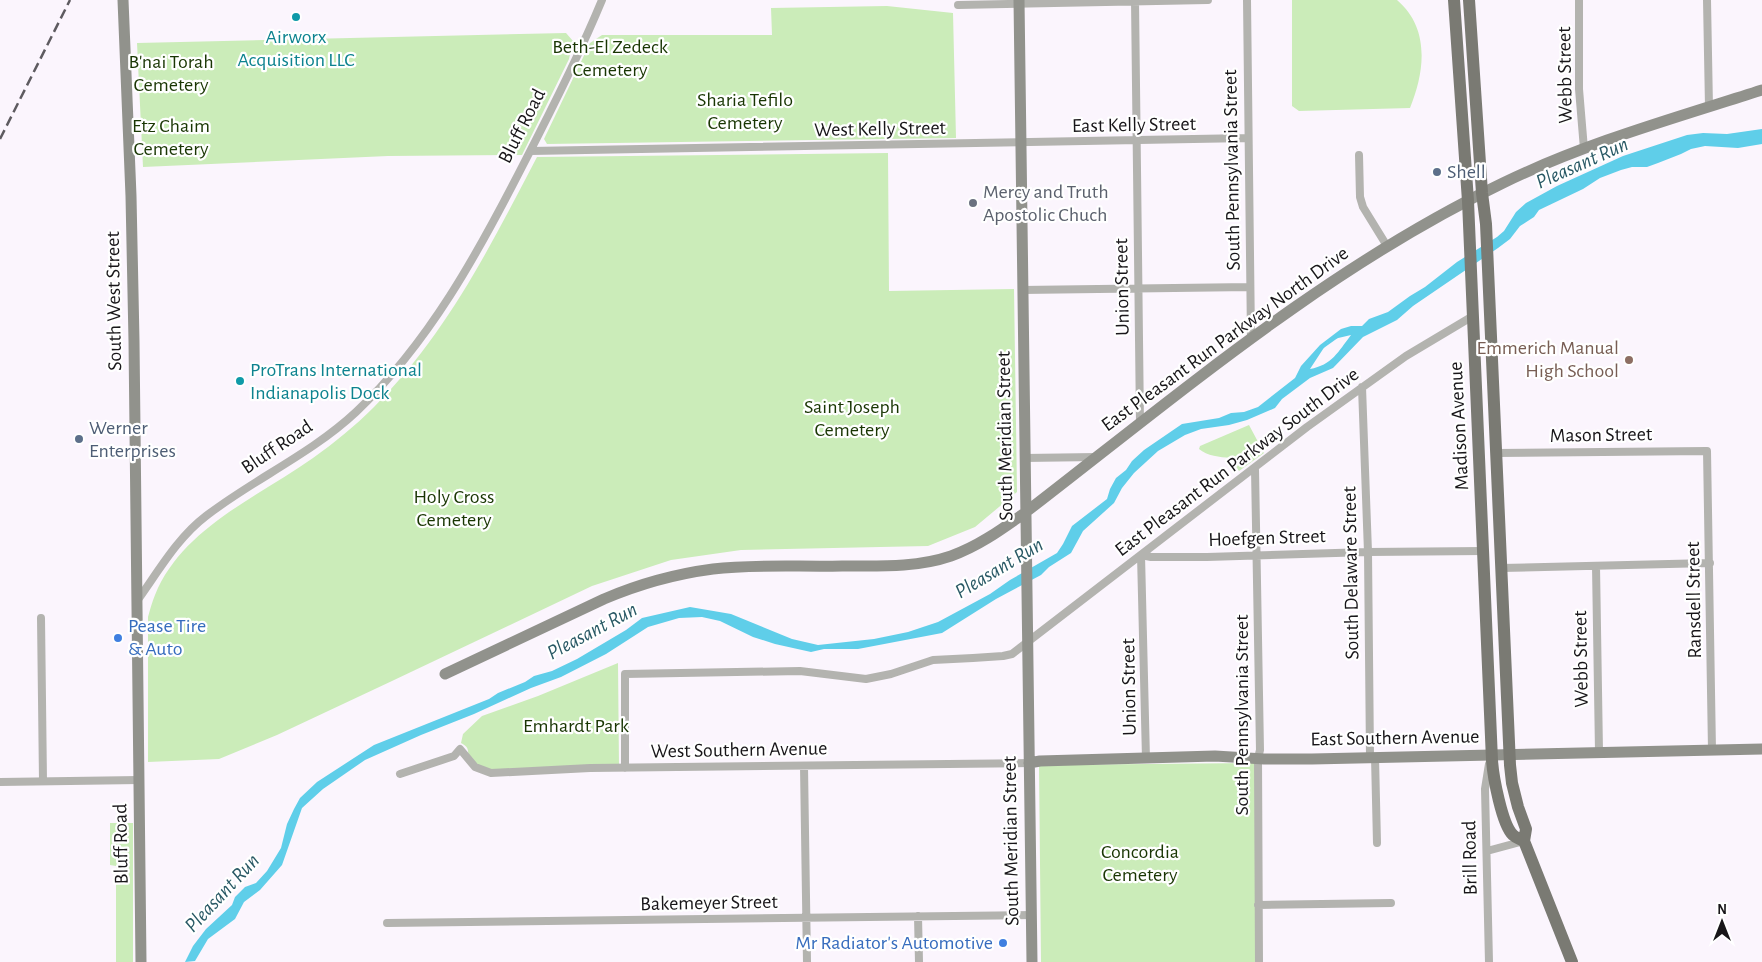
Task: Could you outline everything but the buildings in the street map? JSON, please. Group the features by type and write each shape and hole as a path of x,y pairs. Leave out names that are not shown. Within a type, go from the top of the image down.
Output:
{"main road":[{"name":"Madison Avenue","path":"1454,0 1468,200 1491,755 1495,785 1503,812 1512,834 1524,841"},
{"name":"Madison Avenue","path":"1469,0 1482,193 1486,224 1509,754 1512,784 1526,829 1524,841 1572,962"}],"street":[{"name":"South West Street","path":"123,0 133,274 137,600"},
{"name":"Bluff Road","path":"141,962 137,600 178,544 205,517 323,439 353,414 387,380 426,331 487,235 569,74 602,0"},
{"path":"958,5 1019,2 1208,0"},
{"name":"South Pennsylvania Street","path":"1247,0 1251,339"},
{"name":"Webb Street","path":"1580,0 1579,88 1584,149"},
{"path":"1707,0 1709,107"},
{"name":"Union Street","path":"1135,1 1140,423"},
{"name":"South Meridian Street","path":"1019,2 1032,962"},
{"name":"East Pleasant Run Parkway North Drive","path":"445,674 604,599 666,578 723,568 901,565 928,562 950,556 984,541 1026,512 1140,423 1312,294 1387,246 1468,200 1535,168 1584,149 1762,90"},
{"name":"East Kelly Street","path":"1021,142 1248,138"},
{"name":"West Kelly Street","path":"530,151 1021,142"},
{"path":"1359,155 1360,197 1363,207 1387,246"},
{"path":"1022,290 1250,287"},
{"name":"East Pleasant Run Parkway South Drive","path":"625,768 625,674 800,671 866,679 887,675 933,660 1004,656 1017,651 1307,427 1406,356 1473,316"},
{"name":"South Delaware Street","path":"1362,387 1368,552 1372,757 1377,843"},
{"name":"Mason Street","path":"1496,453 1707,451"},
{"name":"Ransdell Street","path":"1707,451 1712,750"},
{"name":"East Pleasant Run Parkway North Drive","path":"1024,458 1097,457"},
{"name":"South Pennsylvania Street","path":"1255,469 1260,750 1258,758 1259,962"},
{"name":"Hoefgen Street","path":"1142,555 1151,557 1483,550"},
{"name":"Union Street","path":"1142,555 1146,759"},
{"path":"1501,568 1710,563"},
{"name":"Webb Street","path":"1596,566 1599,752"},
{"path":"41,618 43,781"},
{"name":"West Southern Avenue","path":"400,774 454,756 460,749 475,767 491,773 625,768 1029,763"},
{"name":"East Southern Avenue","path":"1029,763 1040,761 1216,756 1258,758 1372,757 1762,749"},
{"name":"Brill Road","path":"1489,962 1485,789 1491,755"},
{"path":"804,766 807,962"},
{"path":"0,782 139,780"},
{"path":"1487,851 1524,841"},
{"path":"1258,905 1391,903"},
{"name":"Bakemeyer Street","path":"387,923 1031,915"},
{"path":"918,916 919,962"}],"green space":[{"path":"1292,0 1397,0 1408,11 1415,23 1422,51 1419,79 1410,108 1299,111 1292,106"},
{"path":"887,6 953,13 956,138 547,144 544,139 590,43 602,35 772,35 771,8"},
{"path":"566,33 573,41 569,59 522,155 388,156 143,167 137,43"},
{"name":"Holy Cross Cemetery","path":"888,153 889,291 1014,289 1017,492 975,527 928,546 741,550 671,560 592,586 277,735 219,759 148,762 148,617 155,595 167,571 202,532 329,446 367,414 400,379 445,320 465,289 537,157"},
{"path":"1249,425 1264,453 1239,471 1230,458 1210,455 1199,449 1200,446"},
{"name":"Emhardt Park","path":"618,663 619,766 497,772 480,769 468,756 467,748 461,743 463,734 482,716 538,696"},
{"name":"Concordia Cemetery","path":"1255,763 1255,962 1041,962 1039,765"},
{"path":"110,823 133,823 133,962 116,962 116,866 110,865"}],"water":[{"name":"Pleasant Run","path":"1762,129 1762,144 1738,148 1705,146 1691,149 1647,167 1632,167 1600,178 1583,189 1539,210 1534,217 1520,226 1510,239 1498,248 1413,306 1397,320 1363,337 1333,368 1310,378 1282,399 1275,408 1247,420 1201,429 1185,435 1158,451 1134,473 1122,488 1114,503 1083,531 1071,553 1049,567 1041,575 996,599 942,633 858,649 824,649 811,652 753,637 720,621 702,617 679,618 648,627 606,654 561,677 531,688 365,760 323,789 302,808 282,865 260,890 244,902 235,919 208,939 195,961 185,962 193,946 206,929 232,905 235,897 245,887 256,883 267,871 281,848 287,824 300,798 317,782 374,745 489,699 534,676 552,671 577,659 626,630 642,618 690,607 731,614 792,639 818,645 874,639 908,632 938,622 990,594 1010,580 1057,553 1072,526 1107,499 1116,478 1144,450 1182,424 1219,418 1231,413 1244,412 1258,407 1295,378 1301,366 1320,345 1341,329 1351,326 1362,326 1369,319 1388,312 1425,287 1457,262 1497,237 1504,231 1516,212 1526,203 1557,186 1623,156 1687,135 1703,133 1727,134","holes":["1351,335 1329,361 1310,369 1327,343 1334,339"]}],"waterway":[{"name":"Pleasant Run","path":"1323,347 1337,337"}],"railway":[{"path":"0,139 70,0"}],"place":[{"name":"Airworx Acquisition LLC","path":"296,17"},
{"name":"Shell","path":"1437,172"},
{"name":"Mercy and Truth Apostolic Chuch","path":"973,203"},
{"name":"Emmerich Manual High School","path":"1629,360"},
{"name":"ProTrans International Indianapolis Dock","path":"240,381"},
{"name":"Werner Enterprises","path":"79,439"},
{"name":"Pease Tire & Auto","path":"118,638"},
{"name":"Mr Radiator's Automotive","path":"1003,943"}],"park label":[{"name":"Beth-El Zedeck Cemetery","path":"610,58"},
{"name":"B'nai Torah Cemetery","path":"171,74"},
{"name":"Sharia Tefilo Cemetery","path":"745,112"},
{"name":"Etz Chaim Cemetery","path":"171,138"},
{"name":"Saint Joseph Cemetery","path":"852,418"}]}
